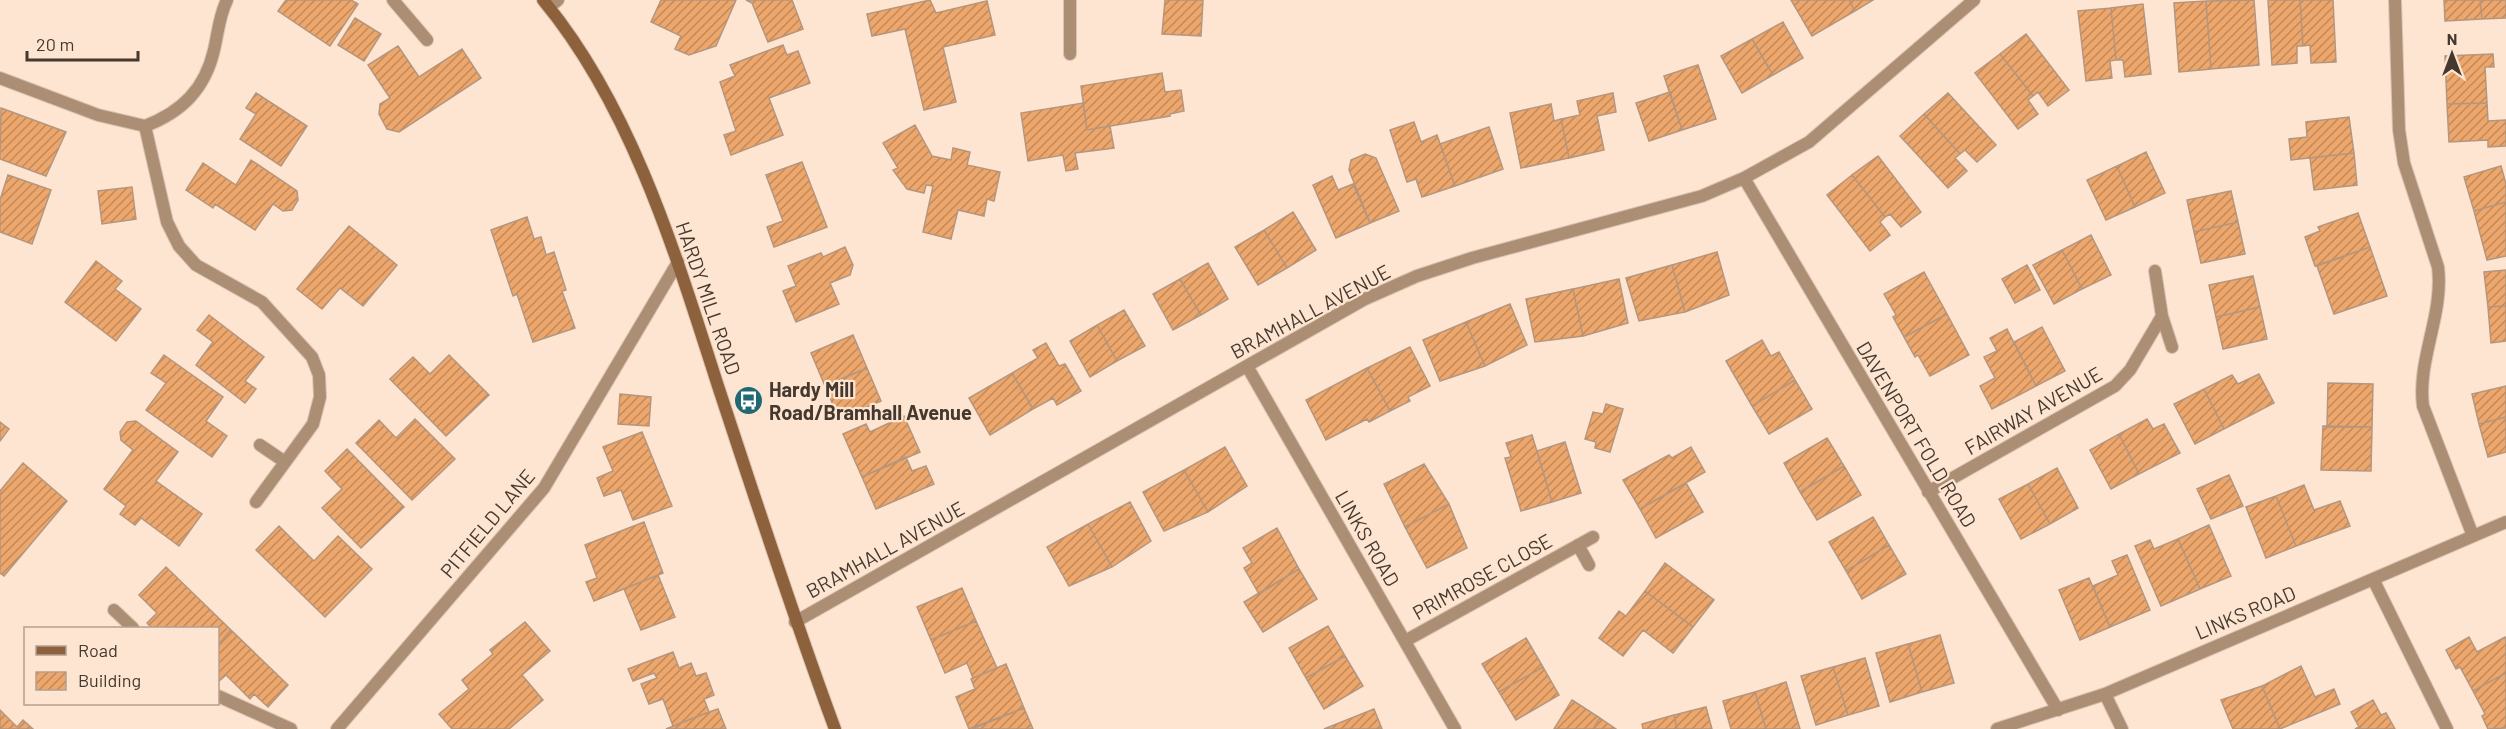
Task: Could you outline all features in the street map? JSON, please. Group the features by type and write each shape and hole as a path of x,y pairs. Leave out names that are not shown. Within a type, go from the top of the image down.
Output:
{"main road":[{"name":"HARDY MILL ROAD","path":"550,2 627,136 678,261 795,622 835,729"}],"street":[{"path":"0,78 99,115 145,126 168,117 184,104 205,78 227,0"},
{"path":"393,0 427,40"},
{"path":"1070,0 1070,54"},
{"name":"BRAMHALL AVENUE","path":"795,622 1365,299 1417,276 1472,258 1702,196 1744,178 1809,142 1974,0"},
{"path":"2395,0 2399,130 2403,152 2438,267 2440,285 2440,301 2421,388 2423,406 2473,536"},
{"path":"145,126 167,222 179,246 196,265 262,303 312,357 319,375 320,398 313,424 256,502"},
{"name":"DAVENPORT FOLD ROAD","path":"1744,178 2058,710"},
{"name":"PITFIELD LANE","path":"337,729 544,488 678,261"},
{"path":"2155,272 2162,316 2172,347"},
{"name":"FAIRWAY AVENUE","path":"1928,492 2115,386 2130,370 2162,316"},
{"name":"LINKS ROAD","path":"1247,366 1455,729"},
{"path":"260,445 285,462"},
{"name":"LINKS ROAD","path":"1997,729 2105,694 2506,522"},
{"name":"PRIMROSE CLOSE","path":"1406,642 1593,537"},
{"name":"PRIMROSE CLOSE","path":"1578,545 1589,565"},
{"path":"2373,579 2447,729"},
{"path":"114,610 132,627"},
{"path":"2105,694 2122,729"},
{"path":"219,696 291,729"}],"building":[{"path":"286,0 351,0 358,4 330,46 278,11"},
{"path":"661,0 736,0 716,46 689,55 675,49 681,36 651,22"},
{"path":"746,0 792,0 803,29 768,42 752,3"},
{"path":"930,0 936,13 987,1 995,35 943,47 956,102 924,110 905,29 872,36 867,14"},
{"path":"1165,0 1203,0 1201,36 1162,34"},
{"path":"1791,0 1849,0 1855,11 1812,36"},
{"path":"1849,0 1873,0 1855,11"},
{"path":"2254,0 2259,65 2211,69 2206,1"},
{"path":"2268,0 2300,0 2303,46 2297,46 2297,63 2272,65"},
{"path":"2300,0 2333,0 2336,62 2311,63 2310,45 2303,46"},
{"path":"2444,0 2480,0 2482,19 2445,21"},
{"path":"2480,0 2506,0 2506,18 2482,19"},
{"path":"2206,1 2211,69 2179,72 2174,3"},
{"path":"2143,4 2151,74 2125,77 2123,60 2116,60 2111,8"},
{"path":"2111,8 2116,60 2110,61 2112,78 2086,81 2078,11"},
{"path":"355,18 381,34 364,61 338,45"},
{"path":"1783,22 1803,58 1773,75 1752,39"},
{"path":"2026,34 2069,90 2048,106 2038,92 2033,96 2000,54"},
{"path":"1752,39 1773,75 1742,93 1721,56"},
{"path":"783,45 787,55 798,51 810,83 769,98 783,135 731,155 724,135 736,131 720,82 735,76 730,65"},
{"path":"398,46 419,77 462,49 481,78 399,132 387,129 379,114 380,104 390,98 368,65"},
{"path":"2000,54 2033,96 2028,100 2038,114 2018,129 1975,73"},
{"path":"2493,54 2494,67 2485,67 2487,103 2447,104 2445,56"},
{"path":"1698,65 1716,119 1682,130 1664,76"},
{"path":"1162,73 1165,92 1181,90 1184,111 1170,114 1170,116 1087,130 1081,86"},
{"path":"1670,92 1682,130 1649,141 1636,103"},
{"path":"256,93 307,126 281,166 240,139 256,114 246,108"},
{"path":"1613,93 1616,112 1597,116 1604,150 1569,158 1561,119 1580,115 1577,101"},
{"path":"1948,93 1996,145 1977,162 1965,150 1960,154 1924,114"},
{"path":"1083,103 1087,130 1110,126 1114,148 1075,153 1078,169 1066,171 1063,155 1028,161 1021,113"},
{"path":"2487,103 2488,121 2506,120 2506,146 2488,147 2488,140 2449,142 2447,104"},
{"path":"1551,104 1554,121 1561,119 1569,158 1521,168 1510,113"},
{"path":"1,108 66,132 46,176 0,159"},
{"path":"1924,114 1960,154 1955,158 1967,171 1948,188 1900,136"},
{"path":"2349,117 2354,153 2291,160 2289,139 2307,137 2306,122"},
{"path":"1414,122 1421,142 1437,135 1455,186 1422,197 1416,179 1407,182 1390,130"},
{"path":"915,125 932,156 951,160 953,148 970,152 967,165 1000,172 994,201 987,199 984,216 958,210 951,239 923,232 933,186 926,185 924,193 907,189 893,170 898,168 883,143"},
{"path":"1489,127 1503,169 1455,186 1440,144"},
{"path":"2146,152 2165,193 2135,207 2117,166"},
{"path":"2354,153 2357,185 2314,190 2310,158"},
{"path":"1365,154 1376,158 1399,211 1370,223 1349,170 1351,160"},
{"path":"1878,156 1921,212 1901,227 1890,214 1885,217 1852,175"},
{"path":"251,160 297,191 298,200 292,210 283,211 273,204 255,230 215,204 213,208 186,190 203,163 236,185"},
{"path":"802,162 827,227 774,247 767,227 783,221 766,175"},
{"path":"2117,166 2135,207 2106,220 2087,180"},
{"path":"2501,166 2506,184 2506,202 2474,211 2464,177"},
{"path":"8,175 51,190 32,244 0,232 0,200"},
{"path":"1852,175 1885,217 1880,222 1890,235 1870,251 1827,195"},
{"path":"1332,176 1338,190 1353,184 1370,223 1336,238 1313,185"},
{"path":"132,187 136,219 102,224 98,191"},
{"path":"2231,191 2238,222 2194,232 2187,200"},
{"path":"2506,202 2506,256 2487,260 2474,211"},
{"path":"1293,212 1316,250 1287,268 1264,230"},
{"path":"2358,213 2370,247 2315,266 2305,237 2320,231 2318,227"},
{"path":"527,217 534,239 541,237 546,255 554,252 566,290 562,291 575,328 533,342 517,294 513,296 491,230"},
{"path":"2238,222 2245,254 2201,263 2194,232"},
{"path":"349,226 397,265 363,306 340,288 322,309 297,289"},
{"path":"1264,230 1287,268 1258,285 1235,247"},
{"path":"2091,235 2111,275 2082,289 2062,250"},
{"path":"845,247 853,265 850,275 830,283 839,304 796,322 783,291 796,286 788,266 821,253 823,257"},
{"path":"2370,247 2387,296 2334,314 2317,266"},
{"path":"2062,250 2082,289 2054,304 2033,265"},
{"path":"1717,252 1729,295 1685,312 1672,265"},
{"path":"96,261 122,281 115,289 141,309 116,341 65,302"},
{"path":"1208,263 1228,299 1201,315 1180,279"},
{"path":"1672,265 1685,312 1639,321 1626,278"},
{"path":"2027,265 2040,290 2015,303 2002,279"},
{"path":"2506,270 2506,306 2488,307 2484,272"},
{"path":"1924,272 1947,314 1904,337 1893,317 1896,315 1884,294"},
{"path":"2253,276 2260,307 2216,317 2209,285"},
{"path":"1180,279 1201,315 1173,330 1153,294"},
{"path":"1619,279 1628,323 1583,336 1573,289"},
{"path":"1573,289 1583,336 1535,342 1526,299"},
{"path":"1510,304 1527,345 1485,366 1466,322"},
{"path":"2506,306 2506,341 2491,343 2488,307"},
{"path":"2260,307 2267,339 2223,349 2216,317"},
{"path":"1124,310 1145,346 1117,361 1097,325"},
{"path":"1947,314 1969,355 1930,376 1918,355 1915,357 1904,337"},
{"path":"209,315 264,357 245,381 256,389 245,403 196,365 213,342 197,330"},
{"path":"1466,322 1485,366 1440,381 1423,340"},
{"path":"1097,325 1117,361 1090,377 1070,341"},
{"path":"2042,327 2065,371 2036,386 2014,342"},
{"path":"2007,329 2036,386 1992,409 1980,386 1995,378 1984,357 1997,351 1990,338"},
{"path":"853,335 867,368 825,386 811,353"},
{"path":"1762,340 1771,356 1779,352 1795,380 1752,406 1726,361"},
{"path":"1046,343 1059,366 1065,364 1081,391 1057,405 1053,398 1033,409 1012,373 1038,358 1033,350"},
{"path":"1410,347 1430,386 1408,397 1410,401 1390,411 1367,368"},
{"path":"164,355 223,397 206,421 227,436 212,457 146,410 166,383 151,373"},
{"path":"449,355 489,395 446,436 390,379 413,357 430,374"},
{"path":"867,368 881,401 839,419 825,386"},
{"path":"1367,368 1390,411 1369,422 1367,419 1326,440 1306,400"},
{"path":"1012,373 1033,409 990,435 969,398"},
{"path":"2259,374 2274,403 2224,429 2204,389 2232,375 2238,384"},
{"path":"1795,380 1812,409 1769,434 1752,406"},
{"path":"2328,383 2373,384 2372,427 2327,427"},
{"path":"2506,386 2506,417 2479,424 2472,394"},
{"path":"2204,389 2224,429 2195,444 2174,404"},
{"path":"620,394 651,397 649,426 618,424"},
{"path":"1606,404 1623,409 1610,452 1595,448 1596,442 1585,439 1593,412 1603,414"},
{"path":"904,416 920,452 862,477 843,434 866,424 870,432"},
{"path":"2506,417 2506,452 2488,457 2479,424"},
{"path":"415,419 455,459 412,500 356,443 379,420 396,438"},
{"path":"2147,419 2153,429 2164,424 2180,453 2139,474 2119,434"},
{"path":"136,421 178,452 156,481 202,514 179,546 141,518 135,525 120,514 126,506 104,489 133,450 121,440 120,432 127,422"},
{"path":"0,422 9,429 0,441"},
{"path":"2323,426 2372,427 2371,471 2321,470"},
{"path":"642,432 672,506 633,520 621,490 604,496 597,478 613,471 603,447"},
{"path":"2119,434 2139,474 2111,489 2090,450"},
{"path":"1532,435 1552,502 1521,511 1505,458 1511,457 1506,443"},
{"path":"1827,438 1844,466 1800,492 1784,463"},
{"path":"1565,442 1581,493 1552,502 1537,451"},
{"path":"1225,447 1247,486 1208,512 1184,470"},
{"path":"1691,447 1705,472 1640,509 1623,480 1669,455 1672,458"},
{"path":"347,449 404,507 361,548 322,508 342,489 325,471"},
{"path":"906,457 912,471 926,466 934,484 876,509 862,477"},
{"path":"23,463 67,501 4,576 0,573 0,491"},
{"path":"1424,464 1449,504 1405,527 1384,484"},
{"path":"1844,466 1861,495 1817,520 1800,492"},
{"path":"2057,468 2078,508 2050,524 2028,484"},
{"path":"1184,470 1208,512 1164,531 1143,492"},
{"path":"2229,475 2243,506 2211,519 2197,489"},
{"path":"1686,483 1703,512 1656,538 1640,509"},
{"path":"2028,484 2050,524 2021,539 1999,499"},
{"path":"2304,485 2314,510 2340,501 2350,526 2296,546 2276,496"},
{"path":"2276,496 2296,546 2266,558 2246,507"},
{"path":"1130,502 1151,541 1112,567 1088,524"},
{"path":"1449,504 1467,548 1427,568 1405,527"},
{"path":"1873,517 1889,545 1846,571 1829,542"},
{"path":"644,522 663,573 594,601 586,582 597,578 585,545"},
{"path":"1088,524 1112,567 1069,586 1047,547"},
{"path":"2209,525 2231,576 2200,589 2178,539"},
{"path":"279,526 314,561 338,536 372,569 325,617 256,550"},
{"path":"1277,528 1299,569 1259,594 1244,568 1252,563 1243,548"},
{"path":"2178,539 2200,589 2161,606 2135,546 2150,540 2154,549"},
{"path":"1889,545 1906,574 1862,599 1846,571"},
{"path":"2127,555 2150,610 2110,627 2093,586 2118,575 2112,561"},
{"path":"1665,563 1714,600 1693,627 1645,591"},
{"path":"166,567 231,630 219,644 219,627 151,627 147,623 157,613 139,595"},
{"path":"1299,569 1317,599 1263,632 1244,602"},
{"path":"658,575 675,617 641,630 624,589"},
{"path":"2089,578 2110,627 2080,640 2059,590"},
{"path":"962,588 976,621 931,640 917,607"},
{"path":"1645,591 1693,627 1673,653 1643,630 1623,656 1599,638 1619,611 1626,616"},
{"path":"976,621 997,668 973,678 967,663 945,673 931,640"},
{"path":"525,622 550,651 522,675 543,700 509,729 452,729 439,714 469,689 462,680 493,654 490,650"},
{"path":"1328,626 1345,656 1306,678 1289,648"},
{"path":"231,630 288,685 268,707 254,694 250,699 226,675 219,681 219,644"},
{"path":"1940,635 1954,683 1922,692 1908,644"},
{"path":"2469,637 2477,652 2505,637 2506,640 2506,673 2473,691 2460,667 2456,669 2446,650"},
{"path":"1526,638 1543,667 1499,692 1482,664"},
{"path":"1908,644 1922,692 1890,702 1876,653"},
{"path":"673,652 679,668 691,663 696,676 706,673 714,695 704,699 709,712 673,726 663,699 649,704 641,684 657,678 654,673 633,681 628,669"},
{"path":"1345,656 1363,686 1324,709 1306,678"},
{"path":"1865,658 1879,706 1848,715 1833,667"},
{"path":"1006,664 1024,708 969,729 956,697 975,689 971,679"},
{"path":"2301,666 2315,697 2334,689 2340,704 2280,729 2262,686"},
{"path":"1543,667 1559,695 1516,720 1499,692"},
{"path":"1833,667 1848,715 1816,725 1801,676"},
{"path":"2506,673 2506,728 2488,729 2482,716 2485,714 2473,691"},
{"path":"1786,682 1800,729 1766,729 1755,692"},
{"path":"2262,686 2280,729 2233,729 2221,700"},
{"path":"1755,692 1766,729 1731,729 1723,701"},
{"path":"1572,700 1600,718 1593,729 1554,729"},
{"path":"2373,700 2381,715 2386,713 2395,729 2355,729 2359,727 2351,712"},
{"path":"1706,707 1712,729 1677,729 1674,715"},
{"path":"1024,708 1033,729 972,729"},
{"path":"718,709 726,729 666,729 709,712"},
{"path":"1374,709 1382,729 1324,729"},
{"path":"0,710 17,727 23,720 33,729 0,729"},
{"path":"1674,715 1677,729 1643,729 1642,724"},
{"path":"1600,718 1616,729 1593,729"}],"place":[{"name":"Hardy Mill Road/Bramhall Avenue","path":"748,401"}]}
